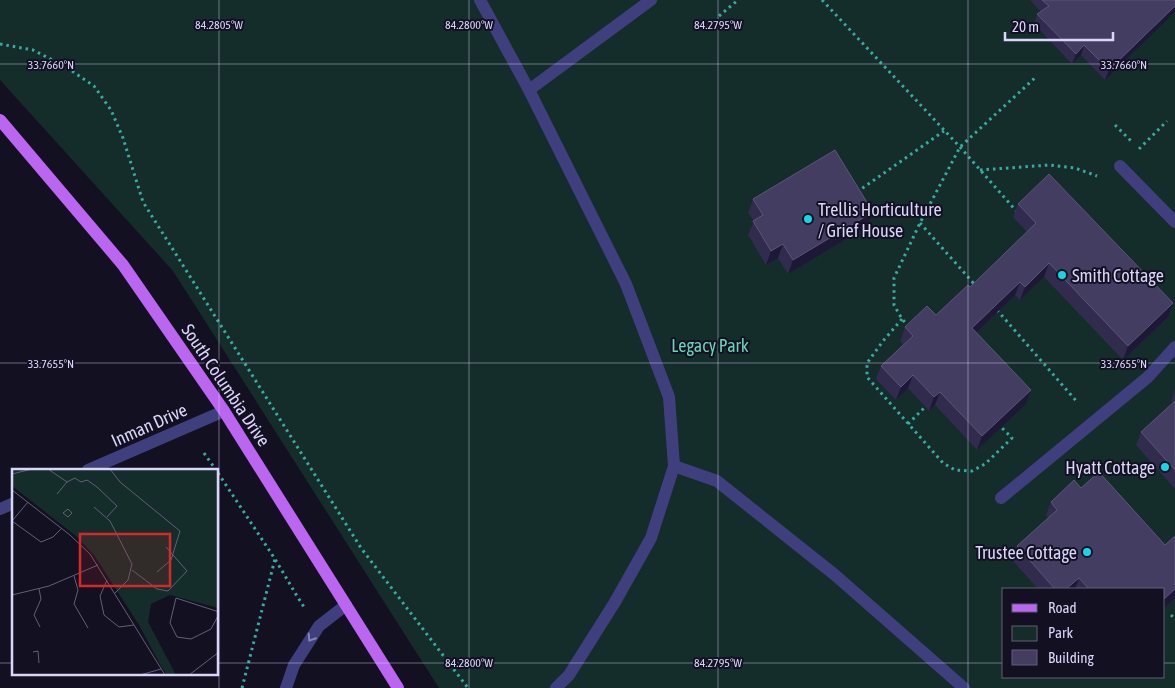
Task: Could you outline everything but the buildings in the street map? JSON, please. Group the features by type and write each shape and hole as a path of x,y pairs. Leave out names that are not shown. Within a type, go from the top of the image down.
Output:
{"main road":[{"name":"South Columbia Drive","path":"0,120 123,265 224,411 398,688"}],"street":[{"path":"480,0 530,90 626,284 669,397 674,466 651,538 616,602 570,675 556,688"},
{"path":"530,90 651,0"},
{"path":"1120,166 1175,222"},
{"path":"1001,498 1148,377 1175,347"},
{"name":"Inman Drive","path":"90,469 224,411"},
{"path":"674,466 717,481 835,575 964,688"},
{"path":"0,509 12,504"},
{"path":"286,688 294,665 319,626 346,605"}],"path":[{"path":"719,16 738,0"},
{"path":"822,0 960,147 1018,213"},
{"path":"0,44 33,50 66,67 94,86 111,110 123,138 143,202 183,267 360,548 468,688"},
{"path":"911,329 902,319 894,305 894,278 920,223 960,147 1037,76"},
{"path":"979,170 1050,165 1075,168 1105,179 1167,121"},
{"path":"1115,125 1139,149"},
{"path":"850,197 944,131"},
{"path":"920,223 978,289"},
{"path":"991,304 1095,422"},
{"path":"902,319 867,364 867,377 943,463 955,470 972,471 985,464 1012,438 1001,427"},
{"path":"908,424 925,406"},
{"path":"204,453 215,469"},
{"path":"219,475 275,558 297,596 319,626"},
{"path":"242,688 275,558"},
{"path":"1171,615 1175,619"}],"green space":[{"name":"Legacy Park","path":"0,0 1175,0 1175,688 439,688 173,271 0,80"}],"place":[{"name":"Trellis Horticulture / Grief House","path":"808,219"},
{"name":"Smith Cottage","path":"1062,275"},
{"name":"Hyatt Cottage","path":"1165,467"},
{"name":"Trustee Cottage","path":"1087,552"}]}
